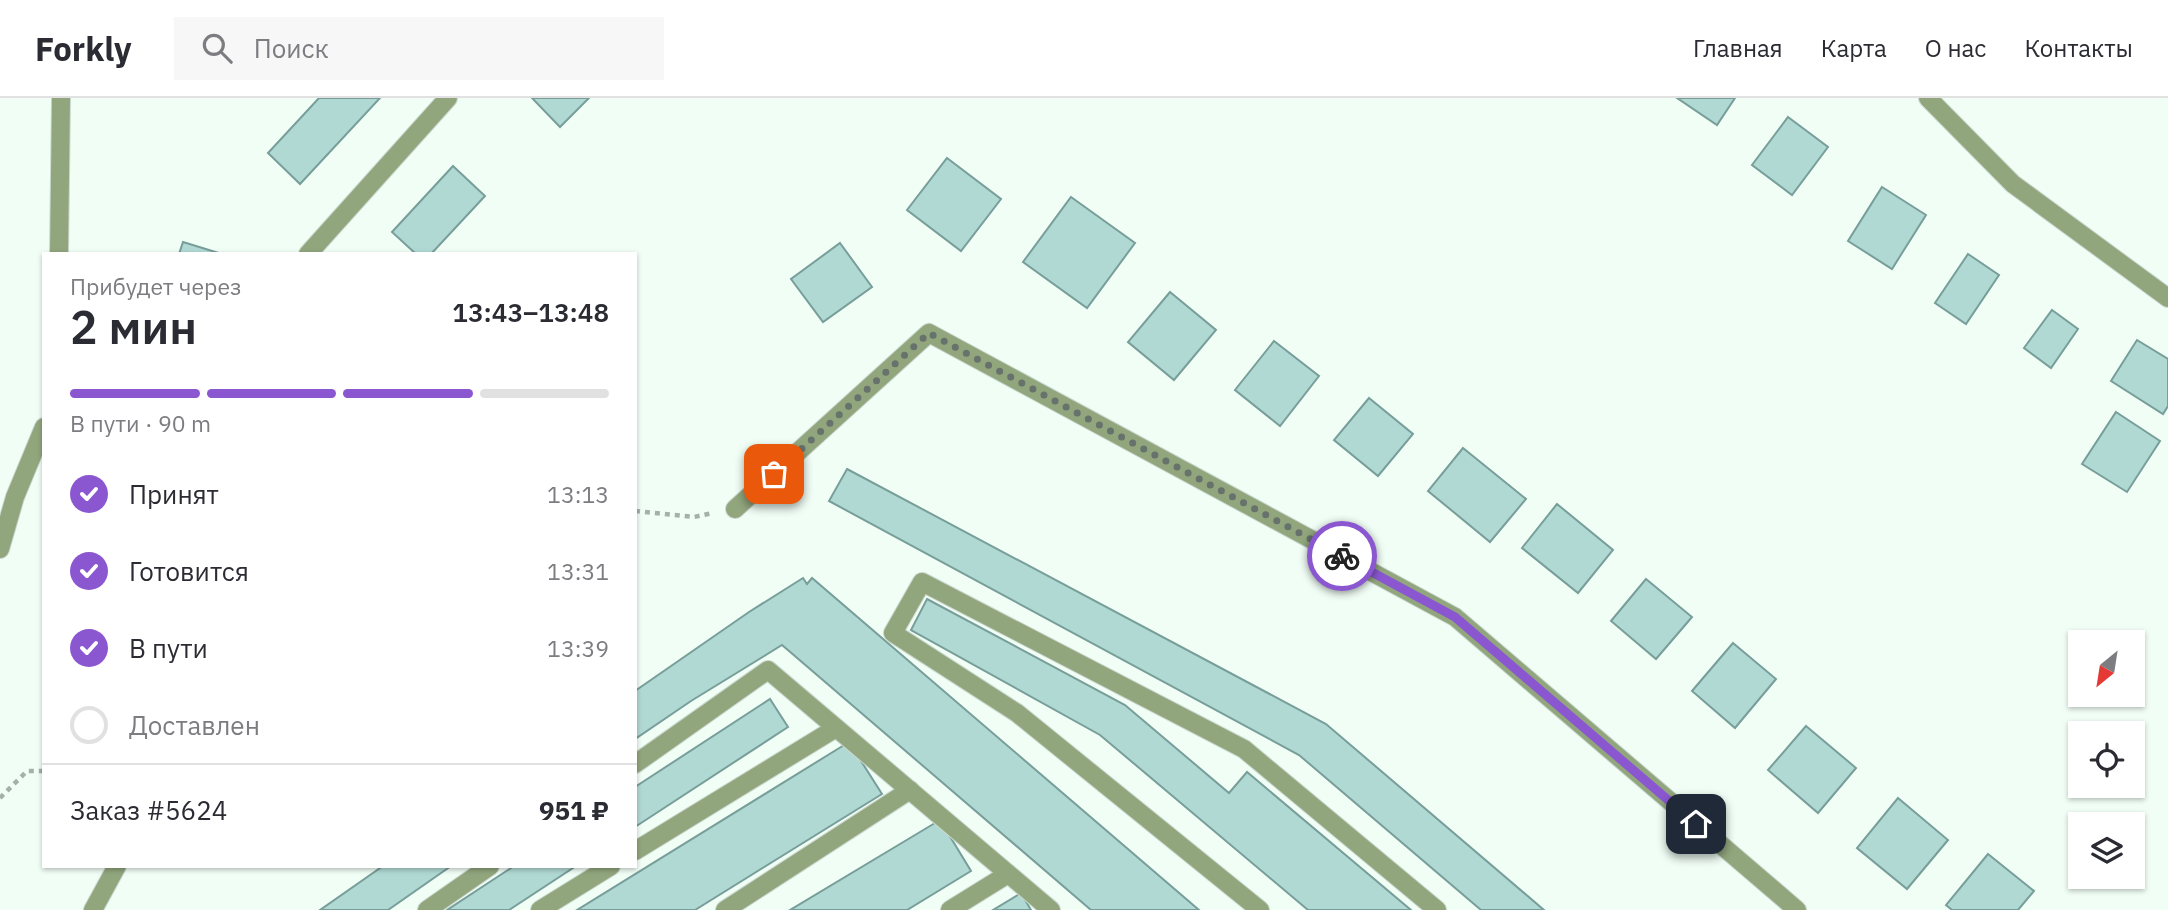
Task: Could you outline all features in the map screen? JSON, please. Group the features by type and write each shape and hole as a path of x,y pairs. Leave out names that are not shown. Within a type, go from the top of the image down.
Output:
{"street":[{"path":"59,252 61,98"},
{"path":"310,252 448,98"},
{"path":"1928,98 2013,184 2168,298"},
{"path":"735,509 929,333 1455,617 1797,910"},
{"path":"0,550 15,497 42,432"},
{"path":"1260,910 1017,713 893,633 922,582 1244,749 1437,910"},
{"path":"637,763 768,670 1051,910"},
{"path":"637,850 836,727"},
{"path":"725,910 910,790"},
{"path":"93,910 116,868"},
{"path":"427,910 487,868"},
{"path":"540,910 608,868"},
{"path":"950,910 1008,874"}],"path":[{"path":"637,511 694,517 735,509"},
{"path":"0,798 27,771 42,771"}],"building":[{"path":"319,98 380,98 300,184 268,153"},
{"path":"532,98 589,98 560,127"},
{"path":"1677,98 1735,98 1717,125"},
{"path":"1788,117 1828,147 1792,195 1752,165"},
{"path":"947,158 1001,199 961,251 907,210"},
{"path":"453,166 485,196 433,252 414,252 392,232"},
{"path":"1882,187 1926,215 1892,269 1848,241"},
{"path":"1071,197 1135,243 1087,308 1023,262"},
{"path":"183,242 216,252 180,252"},
{"path":"840,243 872,287 823,322 791,279"},
{"path":"1968,254 1999,275 1966,324 1935,303"},
{"path":"1170,292 1216,330 1174,380 1128,342"},
{"path":"2052,310 2078,329 2051,368 2024,348"},
{"path":"2137,340 2168,359 2168,406 2163,414 2111,381"},
{"path":"1274,341 1319,376 1280,426 1235,390"},
{"path":"1369,398 1413,434 1378,476 1334,440"},
{"path":"2116,412 2160,441 2127,492 2082,464"},
{"path":"1463,448 1526,499 1490,542 1428,491"},
{"path":"847,469 1326,724 1544,910 1481,910 1299,755 829,501"},
{"path":"1557,504 1613,550 1578,593 1522,548"},
{"path":"803,578 807,584 812,578 1199,910 1091,910 782,645 637,738 637,690"},
{"path":"1646,579 1692,617 1656,659 1611,621"},
{"path":"927,599 1125,705 1229,793 1247,772 1411,910 1308,910 1100,735 911,630"},
{"path":"1733,643 1776,679 1735,728 1692,691"},
{"path":"770,699 788,727 637,826 637,786"},
{"path":"1806,726 1856,768 1818,813 1768,770"},
{"path":"849,742 882,794 695,910 577,910"},
{"path":"1898,798 1948,840 1907,889 1857,848"},
{"path":"940,820 971,871 907,910 790,910"},
{"path":"1988,854 2034,891 2018,910 1952,910 1946,905"},
{"path":"380,868 448,868 388,910 320,910"},
{"path":"511,868 573,868 509,910 447,910"},
{"path":"1021,893 1031,910 993,910"}],"way so far":[{"path":"774,474 929,333 1342,556"}],"route":[{"path":"1342,556 1455,617 1696,824"}]}
